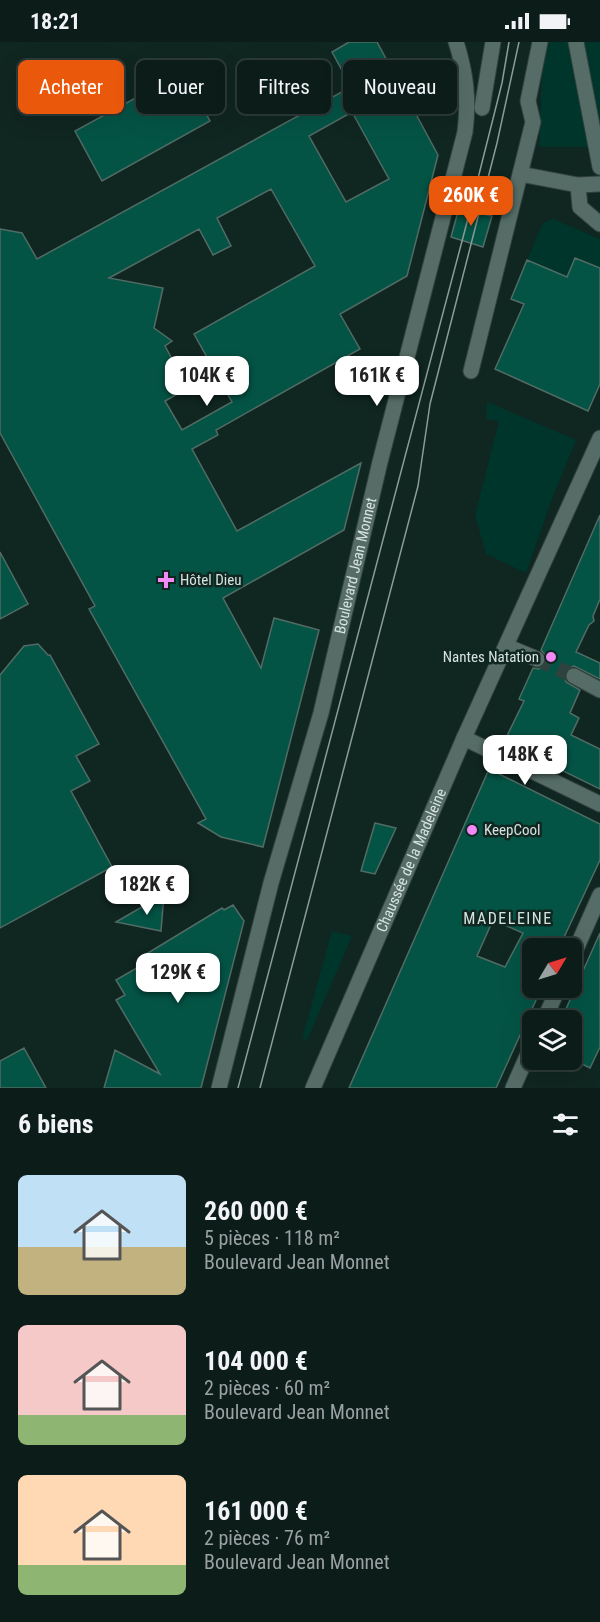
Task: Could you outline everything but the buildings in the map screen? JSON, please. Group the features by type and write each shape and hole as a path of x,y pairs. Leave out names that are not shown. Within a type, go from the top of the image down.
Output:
{"main road":[{"name":"Boulevard Jean Monnet","path":"219,1088 271,883 321,713 380,462 465,132 468,108 466,79 456,42"},
{"path":"483,108 493,42"},
{"path":"471,371 533,122 528,101 540,42"},
{"path":"576,42 600,167"},
{"path":"520,174 578,185 600,184"},
{"path":"578,185 580,207 600,224"},
{"name":"Chaussée de la Madeleine","path":"313,1088 464,738 600,438"},
{"path":"506,646 537,659"},
{"path":"574,676 600,690"},
{"path":"464,738 600,804"},
{"path":"581,938 600,895"},
{"path":"513,1088 522,1068"}],"green space":[{"path":"543,42 571,42 590,147 539,147"},
{"path":"582,42 600,42 600,138"},
{"path":"553,219 600,239 600,268 575,257 564,284 527,260 542,225"},
{"path":"487,402 576,440 550,504 526,573 486,554 475,515 499,421 486,419"},
{"path":"332,931 352,936 307,1040 302,1039"}],"tunnel":[{"path":"537,659 574,676"}],"tram line":[{"path":"238,1088 466,226 502,83 509,42"},
{"path":"260,1088 418,486 430,404 497,143 519,42"}],"place":[{"name":"Hôtel Dieu","path":"166,580"},
{"name":"Nantes Natation","path":"551,657"},
{"name":"KeepCool","path":"472,830"}],"district":[{"name":"MADELEINE","path":"508,918"}]}
